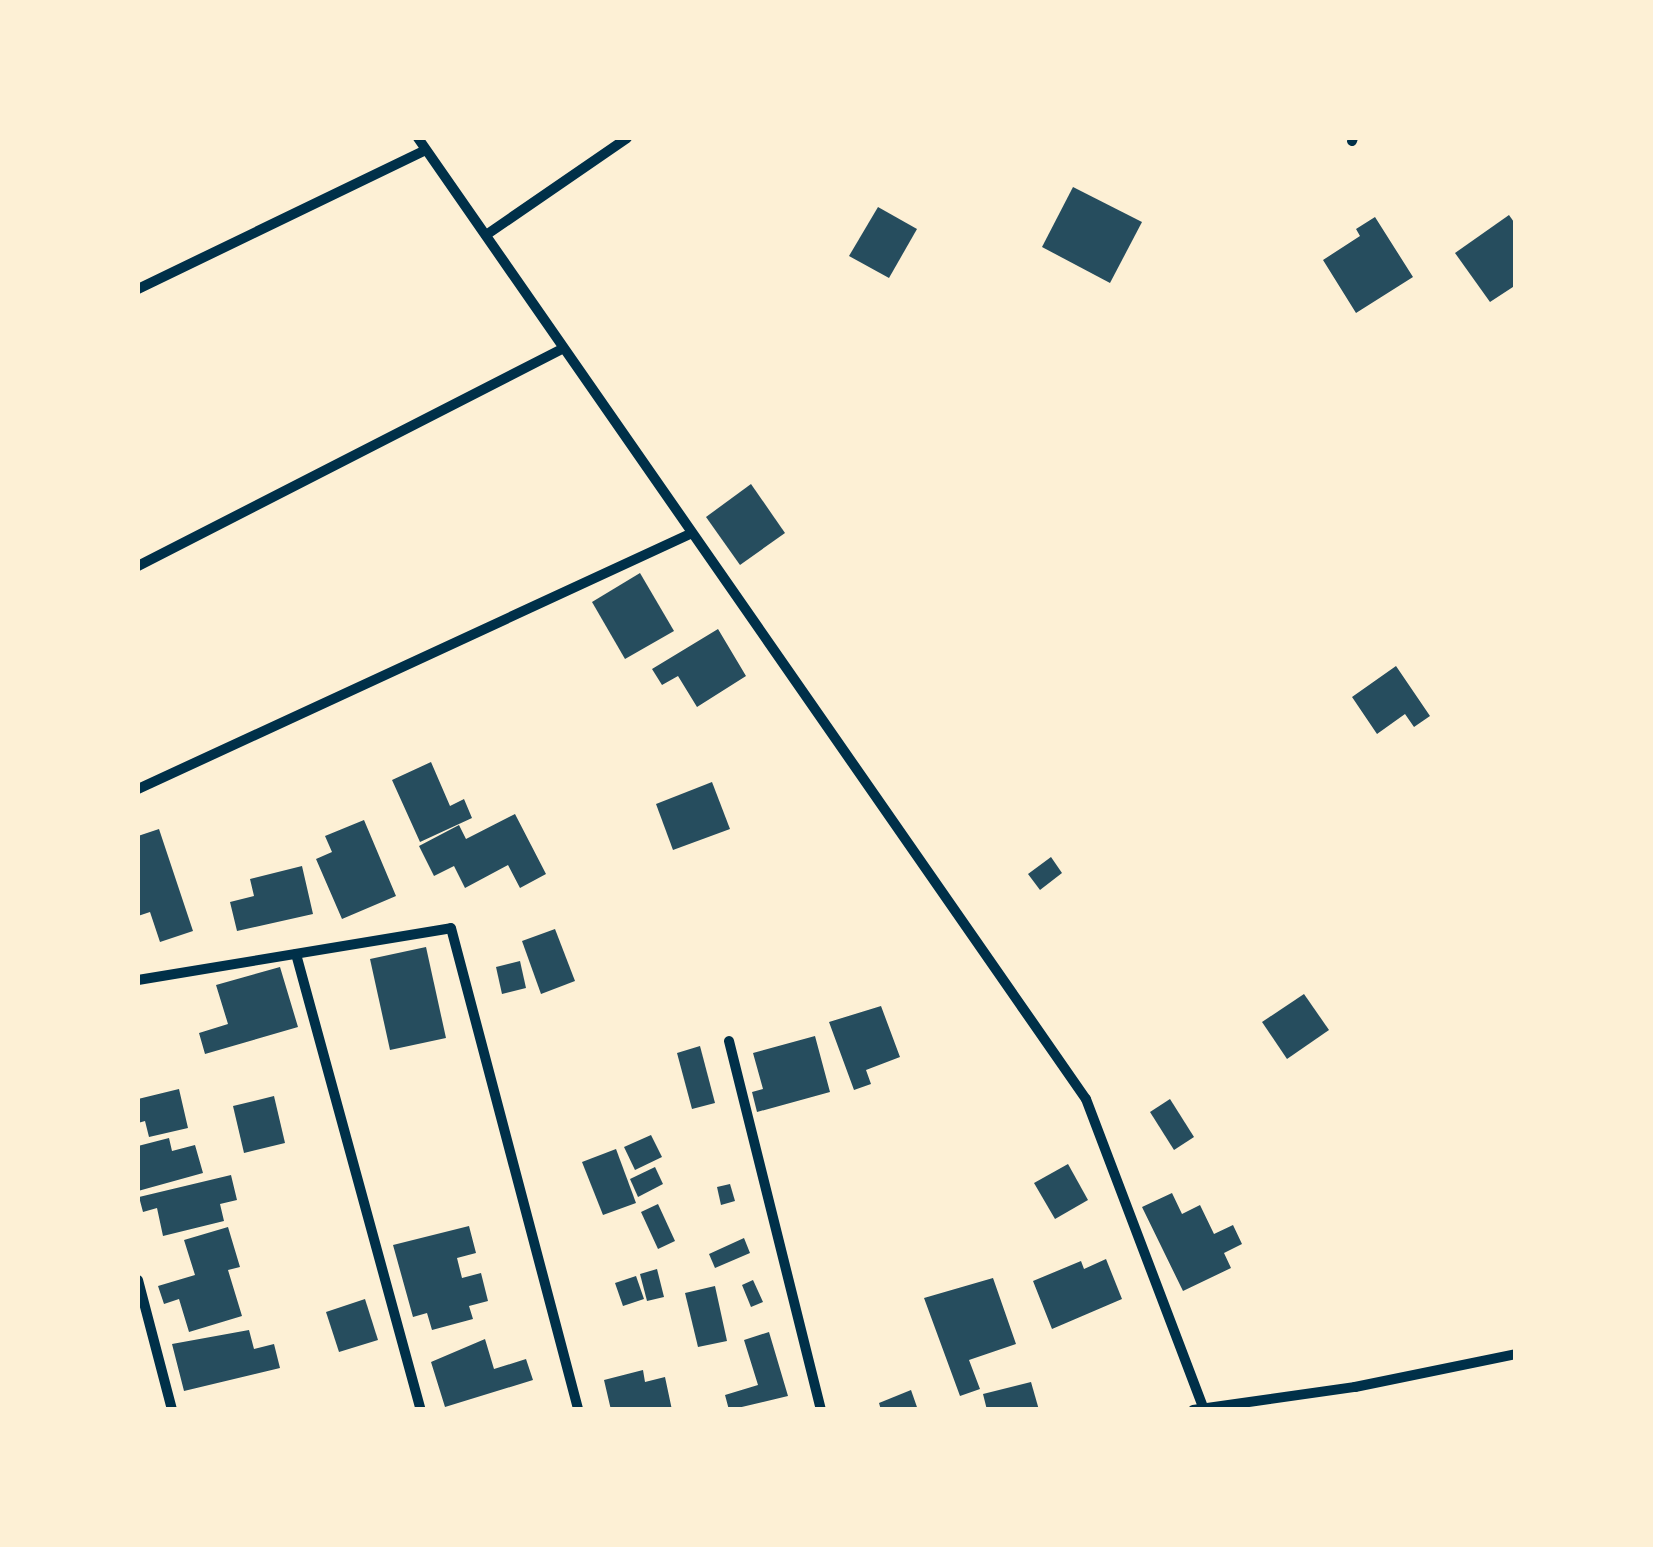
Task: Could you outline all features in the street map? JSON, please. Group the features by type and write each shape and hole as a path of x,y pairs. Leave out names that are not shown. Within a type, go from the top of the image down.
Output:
{"street":[{"path":"418,138 1086,1100 1200,1408 1355,1387 1516,1354"},
{"path":"486,235 627,138"},
{"path":"138,289 425,150"},
{"path":"138,566 562,349"},
{"path":"138,789 690,534"},
{"path":"138,980 451,928 578,1410"},
{"path":"296,954 421,1410"},
{"path":"728,1041 821,1410"},
{"path":"138,1280 172,1410"}],"building":[{"path":"1073,187 1142,222 1110,283 1042,247"},
{"path":"878,207 917,229 889,278 849,256"},
{"path":"1509,215 1516,225 1516,285 1490,302 1455,253"},
{"path":"1375,217 1413,277 1356,313 1323,260 1360,236 1356,229"},
{"path":"751,484 785,533 740,565 706,517"},
{"path":"640,573 674,631 625,659 592,602"},
{"path":"718,629 746,676 697,707 678,676 662,685 652,669"},
{"path":"1396,666 1430,716 1414,727 1405,714 1377,734 1352,697"},
{"path":"431,762 450,806 464,799 472,818 420,842 392,780"},
{"path":"712,782 730,829 673,850 656,804"},
{"path":"515,814 546,874 520,888 508,865 465,888 454,866 434,876 419,846 459,825 466,839"},
{"path":"364,820 396,896 342,919 316,859 332,852 325,836"},
{"path":"159,829 193,931 160,942 150,912 138,916 138,836"},
{"path":"1051,857 1062,873 1040,890 1028,874"},
{"path":"302,866 313,914 237,931 230,902 254,896 250,879"},
{"path":"555,929 575,981 541,994 522,941"},
{"path":"426,947 446,1038 390,1050 370,959"},
{"path":"520,961 526,988 502,994 496,967"},
{"path":"280,967 298,1027 205,1054 199,1033 228,1024 216,985"},
{"path":"1304,994 1329,1030 1287,1059 1262,1022"},
{"path":"881,1006 900,1057 866,1070 871,1084 854,1090 829,1022"},
{"path":"815,1036 830,1092 757,1112 752,1092 763,1089 753,1053"},
{"path":"700,1046 715,1103 692,1109 677,1053"},
{"path":"179,1089 188,1128 149,1137 145,1121 138,1123 138,1099"},
{"path":"274,1096 285,1143 244,1153 233,1106"},
{"path":"1170,1099 1194,1137 1174,1150 1150,1112"},
{"path":"651,1135 662,1157 635,1170 624,1147"},
{"path":"169,1138 172,1151 195,1145 203,1173 138,1191 138,1146"},
{"path":"616,1149 636,1203 603,1215 582,1162"},
{"path":"1068,1164 1088,1200 1055,1219 1034,1183"},
{"path":"655,1167 663,1184 638,1197 630,1179"},
{"path":"231,1175 237,1200 220,1204 224,1221 163,1236 157,1208 143,1212 139,1197"},
{"path":"730,1184 735,1201 721,1205 717,1187"},
{"path":"1172,1193 1182,1214 1200,1205 1214,1234 1233,1225 1242,1244 1224,1253 1231,1268 1183,1291 1142,1207"},
{"path":"658,1204 675,1241 658,1249 641,1212"},
{"path":"469,1226 476,1253 457,1258 462,1278 481,1273 488,1301 469,1306 473,1319 432,1330 427,1313 413,1317 393,1245"},
{"path":"228,1227 240,1267 228,1270 242,1316 189,1332 179,1299 164,1304 158,1286 195,1275 184,1240"},
{"path":"744,1238 750,1253 715,1268 709,1254"},
{"path":"1106,1259 1122,1299 1052,1329 1033,1281 1081,1261 1084,1269"},
{"path":"657,1269 664,1297 647,1301 640,1274"},
{"path":"636,1276 644,1299 623,1306 615,1283"},
{"path":"993,1278 1016,1344 969,1360 980,1389 960,1396 924,1298"},
{"path":"753,1280 763,1302 751,1307 742,1285"},
{"path":"715,1286 727,1341 698,1347 685,1293"},
{"path":"365,1299 378,1340 339,1352 326,1312"},
{"path":"249,1330 254,1349 274,1344 280,1368 184,1391 172,1344"},
{"path":"769,1332 788,1396 729,1410 725,1395 758,1385 744,1340"},
{"path":"485,1339 494,1369 526,1359 533,1380 445,1407 431,1362"},
{"path":"643,1370 645,1382 665,1377 672,1410 611,1410 604,1380"},
{"path":"1031,1382 1039,1410 987,1410 983,1394"},
{"path":"911,1390 918,1410 881,1410 879,1403"}]}
